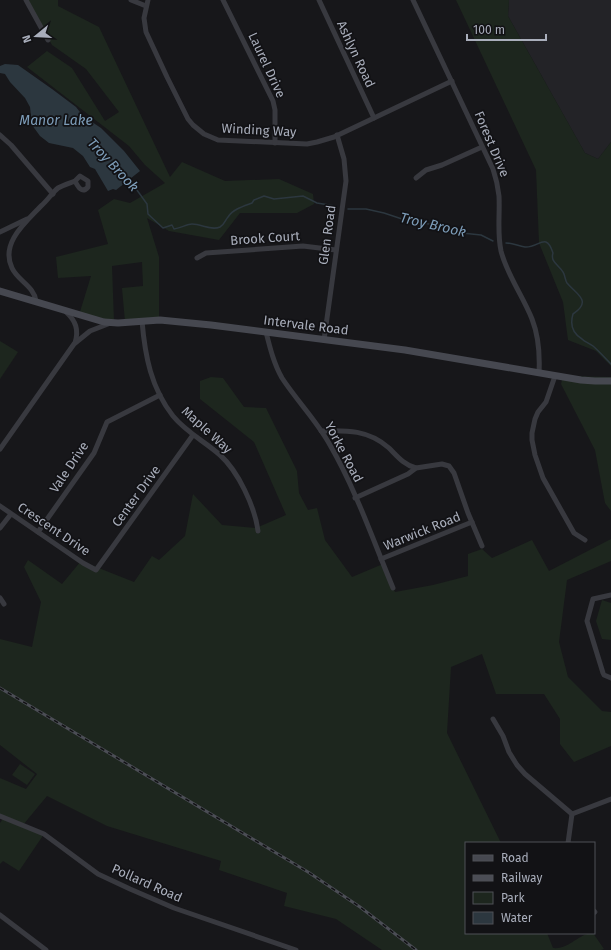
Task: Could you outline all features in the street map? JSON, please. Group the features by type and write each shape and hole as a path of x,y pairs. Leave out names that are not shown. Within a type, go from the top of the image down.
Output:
{"street":[{"path":"26,0 48,40"},
{"path":"131,0 146,6"},
{"name":"Winding Way","path":"148,0 144,18 147,36 188,119 204,134 218,140 306,144 317,142 337,135 452,81"},
{"name":"Laurel Drive","path":"223,0 273,101 275,110 275,143"},
{"name":"Ashlyn Road","path":"319,0 374,118"},
{"name":"Forest Drive","path":"414,0 493,169 498,190 499,239 503,257 532,319 539,340 539,373"},
{"path":"0,135 11,145 53,194"},
{"name":"Glen Road","path":"324,340 346,175 344,159 337,135"},
{"path":"416,178 426,170 482,146"},
{"path":"36,301 30,288 11,267 9,250 13,239 58,188 75,181"},
{"path":"0,232 31,217"},
{"name":"Brook Court","path":"197,258 206,252 303,246 336,250"},
{"name":"Intervale Road","path":"0,291 92,319 118,323 160,320 266,332 405,350 555,376 595,381 611,380"},
{"path":"64,310 72,317 76,328 77,334 74,344"},
{"name":"Maple Way","path":"142,321 146,359 160,395 172,415 180,424 227,462 242,486 256,518 258,531"},
{"path":"0,449 74,344 84,335 97,328 106,324 118,323"},
{"name":"Yorke Road","path":"266,332 276,366 282,378 322,431 335,453 393,588"},
{"path":"555,376 546,402 538,412 535,419 532,440 542,478 574,533 585,540"},
{"name":"Vale Drive","path":"38,532 94,453 107,422 160,395"},
{"path":"322,431 344,430 372,436 387,446 407,465 416,468 443,464 449,466 454,473 482,546"},
{"name":"Center Drive","path":"97,569 193,435"},
{"path":"355,498 408,474 416,468"},
{"name":"Crescent Drive","path":"0,506 84,563 97,569"},
{"path":"0,528 11,514"},
{"name":"Warwick Road","path":"381,559 472,522"},
{"path":"611,594 593,600 587,620 602,673 604,676 611,678"},
{"path":"0,598 4,604"},
{"path":"493,719 517,765 525,774 572,814"},
{"path":"572,814 611,799"},
{"path":"568,842 572,814"},
{"name":"Pollard Road","path":"0,816 44,834 98,874 130,889 174,908 296,950"},
{"path":"0,915 46,950"}],"shaded area":[{"path":"509,0 611,0 611,142 598,159 585,153 508,16"}],"green space":[{"path":"26,0 58,0 58,6 99,27 170,177 182,162 225,181 279,179 313,194 314,204 297,213 240,213 219,240 169,231 147,218 159,257 159,320 125,322 122,288 143,286 142,262 112,266 114,321 79,315 91,276 58,278 56,257 108,244 98,210 114,199 130,203 165,183 145,165 129,146 27,67 47,51 72,68 105,121 119,112 86,69 52,45"},
{"path":"456,0 509,0 508,16 585,153 598,159 611,142 611,366 596,351 568,340 563,302 539,243 536,170"},
{"path":"0,341 18,352 0,379"},
{"path":"563,376 611,377 611,511 605,503 595,450 561,384"},
{"path":"211,377 223,378 244,407 266,408 297,471 299,493 308,510 317,508 325,540 352,577 383,564 395,592 433,585 468,576 468,554 482,549 492,558 532,540 549,571 611,539 611,561 567,580 559,642 568,677 602,711 611,712 611,746 574,762 560,744 560,719 544,694 496,694 482,654 451,667 447,733 501,842 465,842 465,934 547,934 553,948 559,948 583,936 594,934 604,949 382,950 336,919 284,906 287,893 219,870 221,861 107,826 47,796 23,825 44,834 19,871 3,861 0,864 0,823 4,817 0,815 0,778 26,789 37,774 0,745 0,639 32,647 41,602 24,567 28,560 62,584 81,561 134,582 152,556 159,560 185,536 193,494 222,525 256,528 286,515 254,442 200,399 200,381"},
{"path":"602,600 611,603 611,640 602,639 596,621"},
{"path":"20,764 35,774 27,785 12,775"}],"water":[{"name":"Manor Lake","path":"5,64 18,65 76,107 83,116 101,128 124,151 140,171 116,190 113,189 108,191 95,169 90,167 83,156 73,148 49,143 40,136 32,125 30,107 25,98 10,82 5,74 0,73 0,66"}],"waterway":[{"name":"Troy Brook","path":"129,179 147,204 148,214 163,228 172,225 174,229 192,224 217,228 223,225 230,214 264,196 274,199 303,196 317,203 335,206"},
{"name":"Troy Brook","path":"348,209 366,209 402,219 445,227 462,233 481,235 493,241"},
{"name":"Troy Brook","path":"506,243 525,247 530,247 542,242 548,243 553,253 552,256 554,261 563,272 567,283 578,294 582,301 582,305 573,314 572,325 574,331 584,341 592,345 611,364"}],"railway":[{"path":"0,688 308,872 360,907 416,950"}]}
